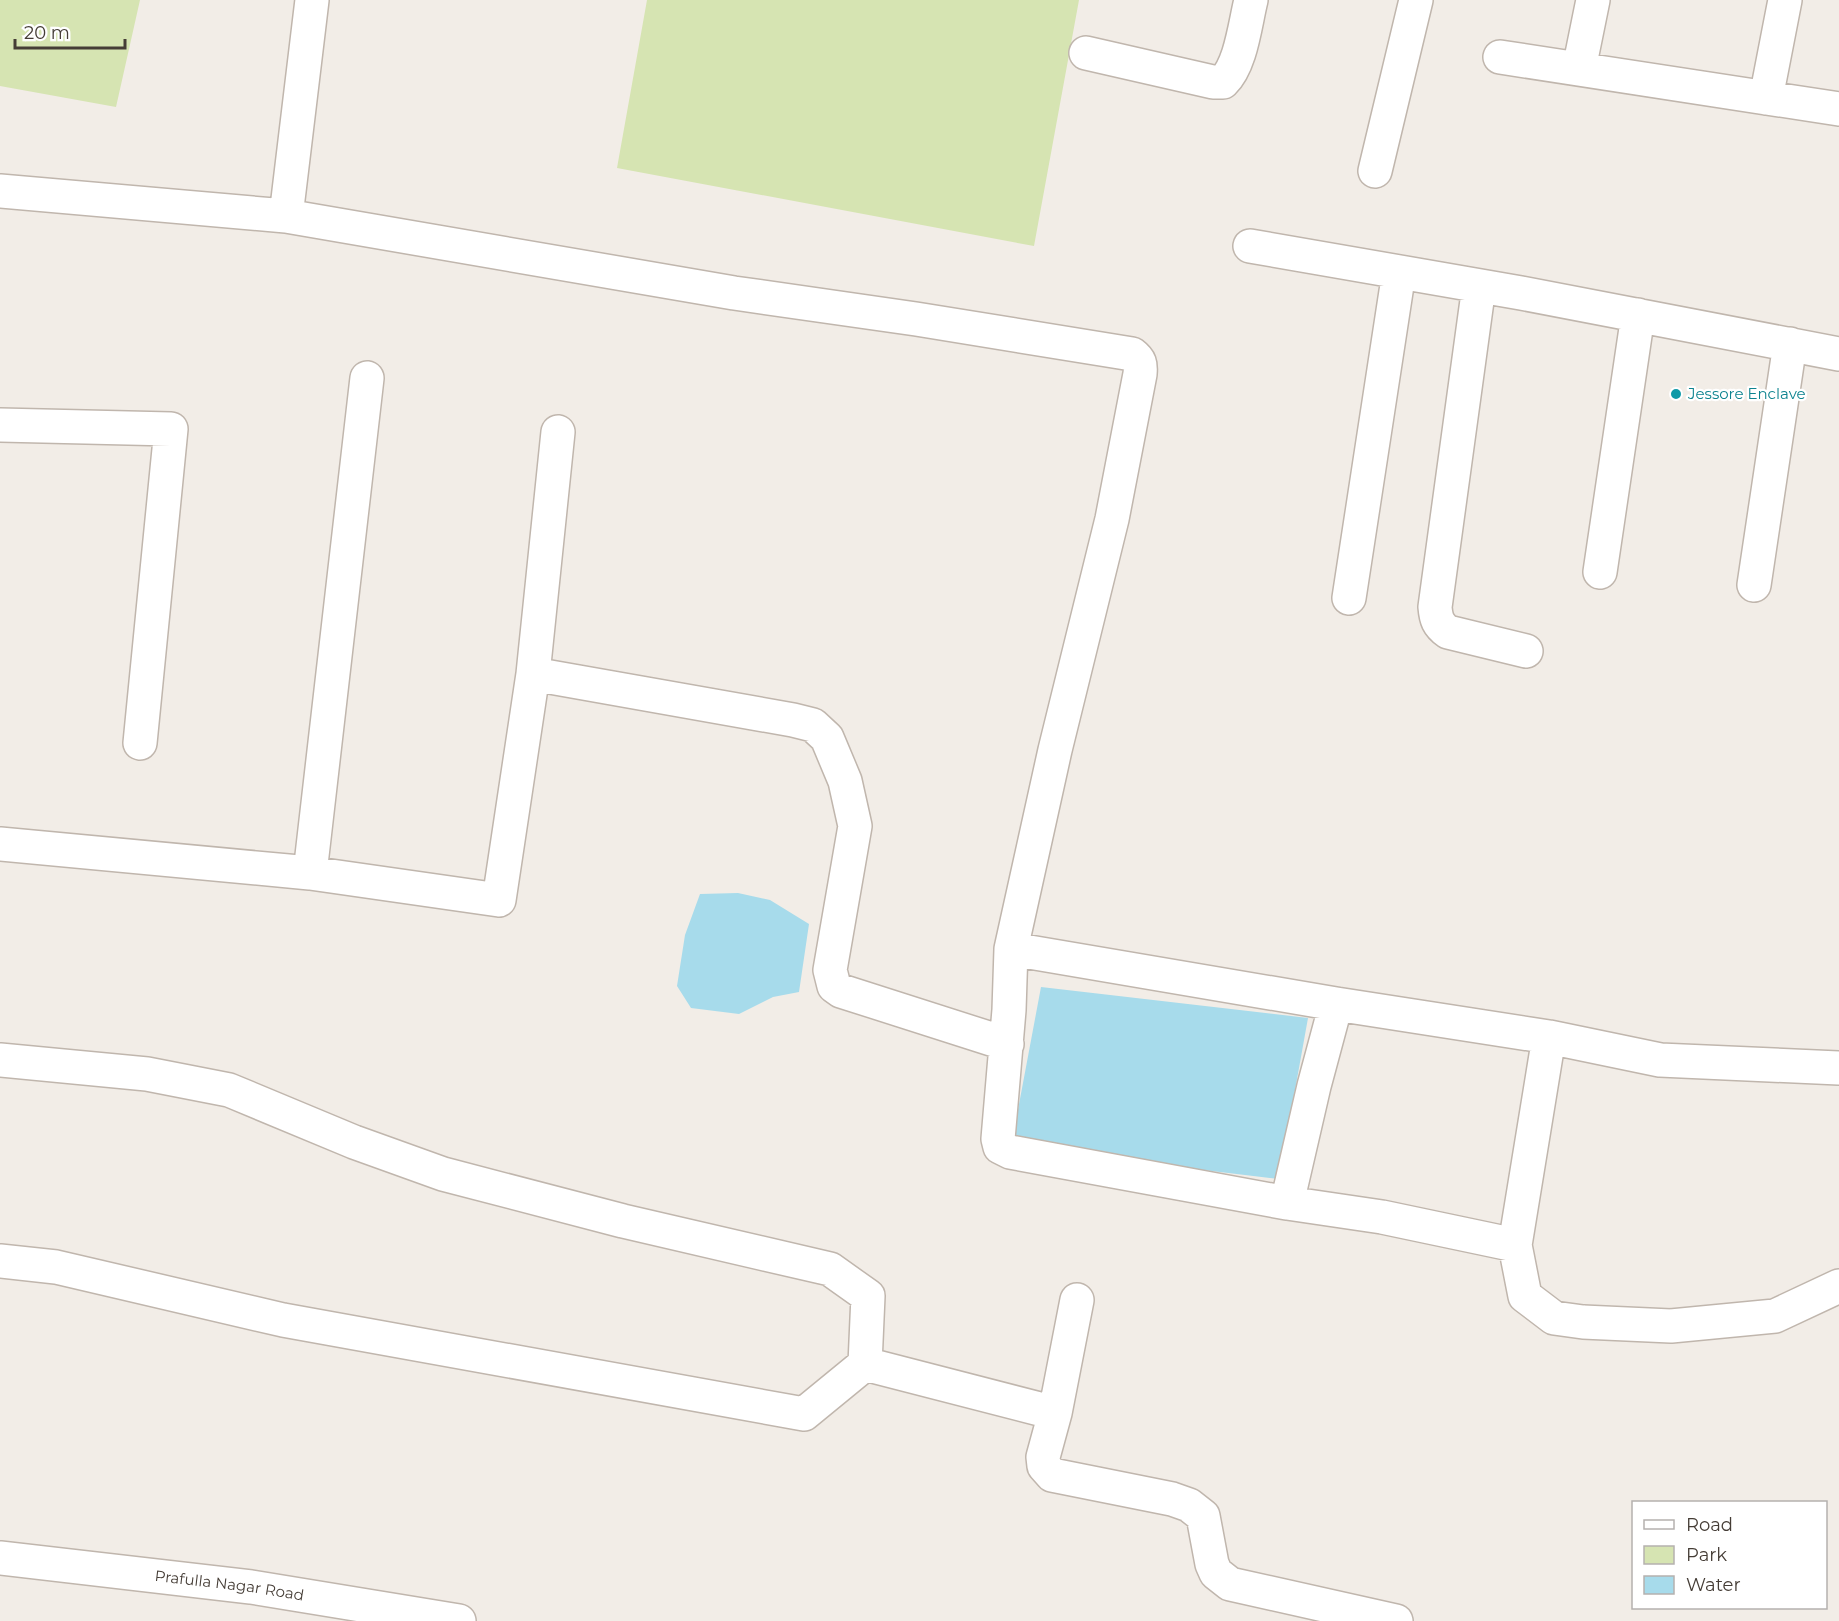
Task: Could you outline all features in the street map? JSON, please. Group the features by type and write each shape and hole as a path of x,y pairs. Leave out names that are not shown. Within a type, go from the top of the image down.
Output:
{"street":[{"path":"286,216 312,0"},
{"path":"1086,53 1214,82 1223,82 1230,75 1235,64 1251,0"},
{"path":"1375,171 1416,0"},
{"path":"1579,69 1593,0"},
{"path":"1766,98 1785,0"},
{"path":"1500,57 1839,109"},
{"path":"0,191 286,216 734,293 916,319 1132,354 1138,358 1141,365 1140,374 1112,519 1055,750 1011,948 998,1139 1000,1147 1010,1152 1287,1203 1382,1217 1515,1245"},
{"path":"1250,246 1638,315 1839,354"},
{"path":"1349,598 1399,272"},
{"path":"1479,286 1435,607 1436,617 1440,627 1448,632 1526,651"},
{"path":"1600,572 1638,315"},
{"path":"1754,585 1790,344"},
{"path":"310,873 367,378"},
{"path":"0,425 171,429 140,743"},
{"path":"0,844 310,873 499,900 533,674 558,432"},
{"path":"533,674 813,725 827,738 845,782 855,826 830,970 834,986 841,991 1006,1044"},
{"path":"1011,948 1336,1004 1549,1037 1660,1060 1839,1068"},
{"path":"1287,1203 1336,1004"},
{"path":"1549,1037 1515,1245 1525,1296 1554,1318 1671,1326 1775,1316 1839,1286"},
{"path":"0,1060 147,1074 230,1090 354,1142 443,1173 623,1221 830,1269 868,1296 865,1364 804,1414 283,1320 56,1267 0,1261"},
{"path":"1077,1300 1055,1413 1043,1457 1044,1466 1052,1475 1172,1498 1189,1505 1203,1516 1216,1574 1230,1584 1396,1621"},
{"path":"865,1364 1055,1413"},
{"name":"Prafulla Nagar Road","path":"0,1558 251,1587 459,1621"}],"green space":[{"path":"0,0 140,0 116,107 0,86"},
{"path":"647,0 1079,0 1034,246 617,168"}],"water":[{"path":"738,893 770,900 809,924 799,992 773,997 739,1014 691,1008 677,986 685,935 700,894"},
{"path":"1041,987 1308,1018 1279,1179 1011,1147"}],"place":[{"name":"Jessore Enclave","path":"1676,394"}]}
